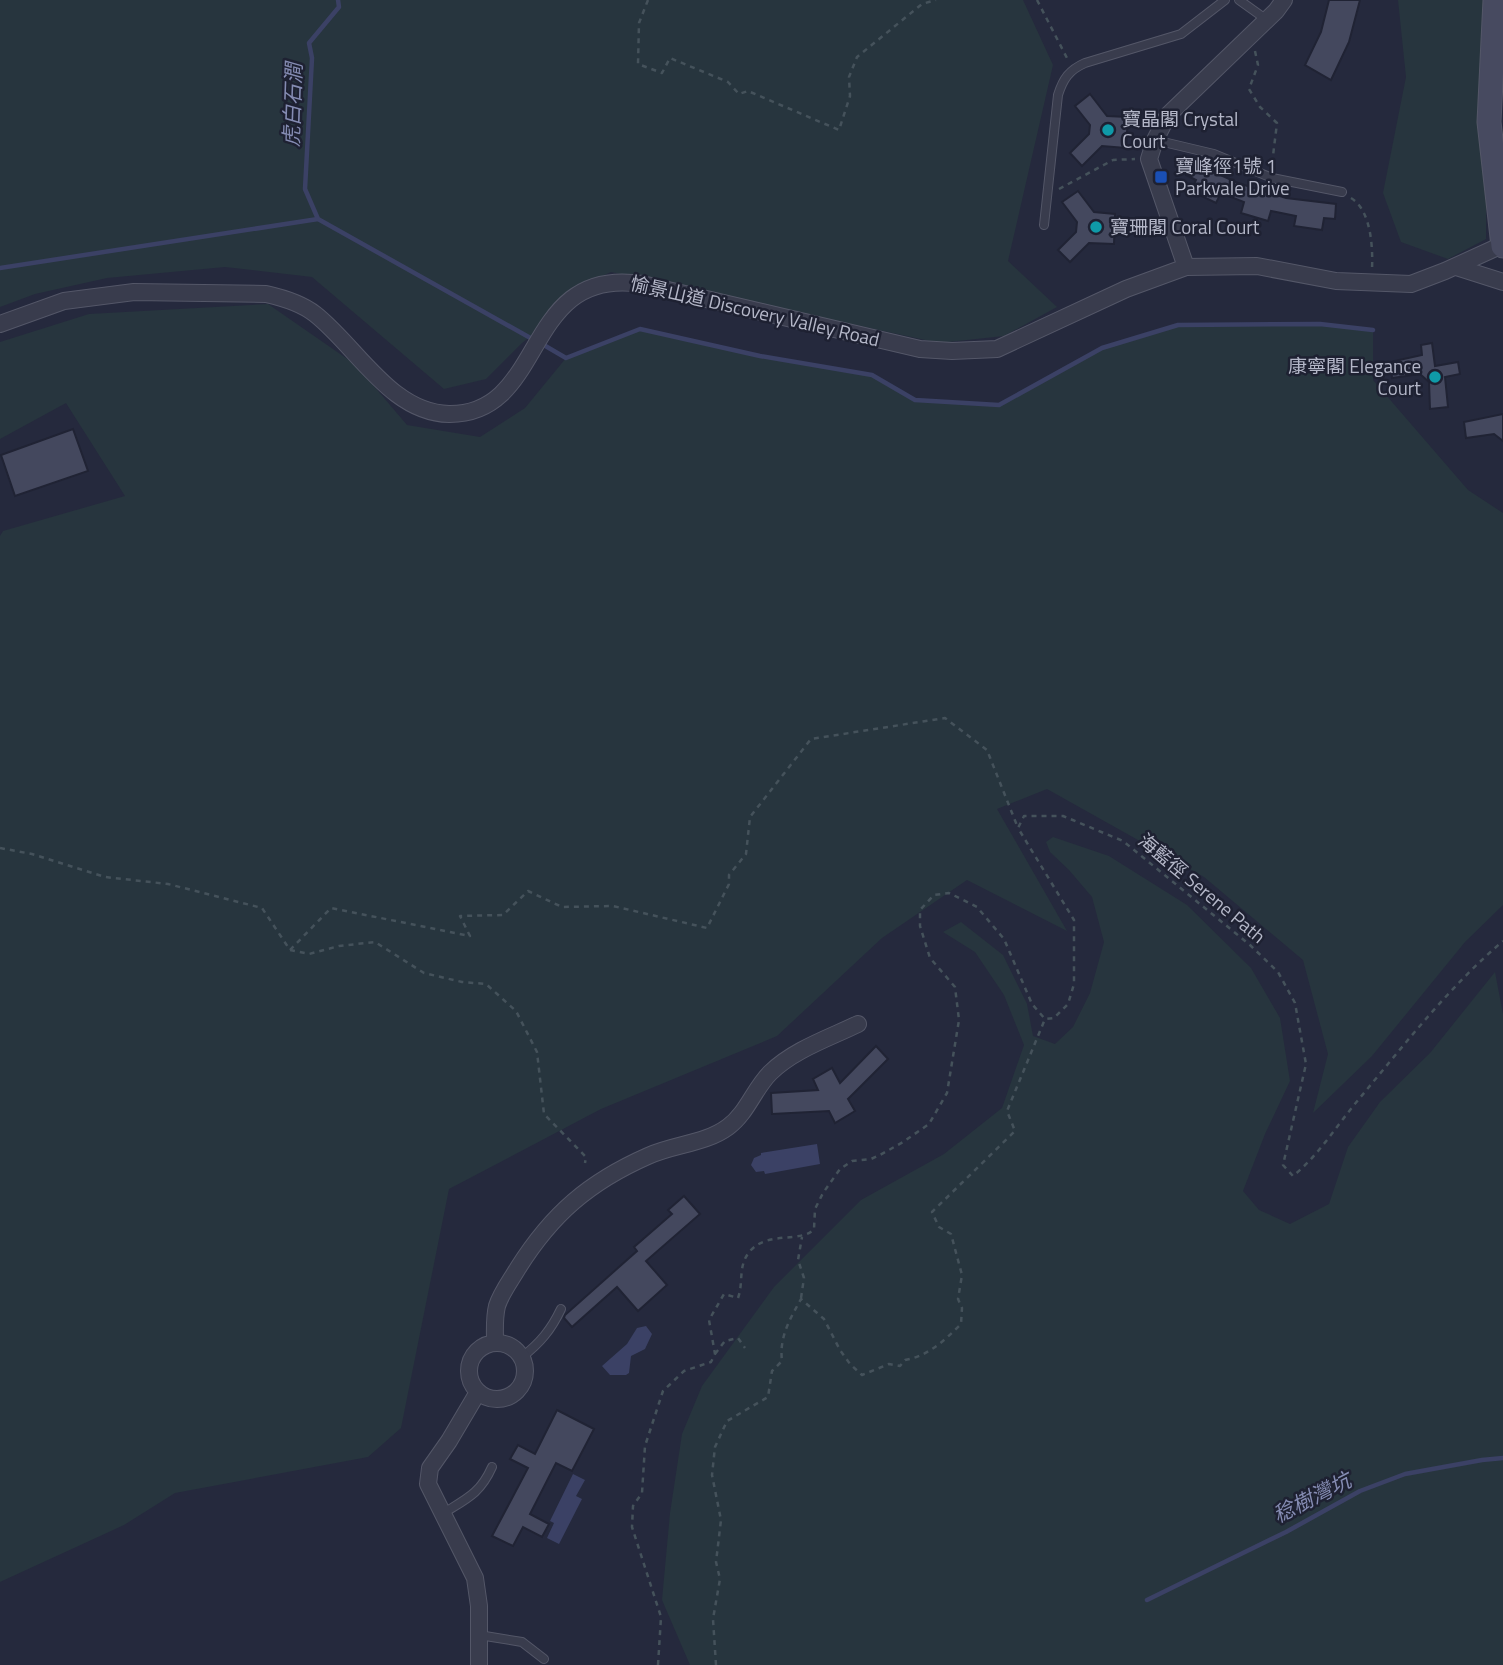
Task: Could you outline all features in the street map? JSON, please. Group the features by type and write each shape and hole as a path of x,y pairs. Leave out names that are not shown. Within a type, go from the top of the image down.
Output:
{"street":[{"path":"1186,267 1149,159 1155,139 1168,115 1251,36 1284,0"},
{"path":"1495,0 1496,122 1503,245"},
{"name":"愉景山道 Discovery Valley Road","path":"0,324 64,301 134,292 266,294 287,299 314,313 400,397 430,412 463,412 485,405 504,392 561,307 582,291 600,284 621,282 655,287 920,349 951,351 997,349 1126,289 1186,267 1256,266 1336,282 1411,284 1503,245"},
{"path":"1456,267 1503,282"},
{"path":"495,1343 498,1303 537,1239 558,1215 598,1181 651,1154 704,1139 727,1128 741,1115 771,1072 793,1055 858,1024"},
{"path":"495,1343 510,1346 522,1357 525,1365 523,1382 511,1395 494,1399 478,1392 473,1384 469,1366 478,1350 495,1343"},
{"path":"478,1392 430,1468 428,1484 475,1577 479,1665"}],"lane":[{"path":"1044,225 1058,95 1062,83 1072,69 1181,34 1225,0"},
{"path":"1239,0 1267,20"},
{"path":"1155,139 1214,154 1272,178 1342,192"},
{"path":"522,1357 539,1344 553,1326 561,1309"},
{"path":"442,1514 484,1485 492,1467"},
{"path":"479,1634 522,1643 544,1659"}],"path":[{"path":"648,0 639,23 638,64 662,73 670,58 728,82 739,94 748,91 839,130 850,96 849,77 857,57 922,4 936,0"},
{"path":"1037,0 1072,69"},
{"path":"1251,36 1258,65 1249,89 1260,107 1278,123 1272,178"},
{"path":"1047,196 1113,160 1149,159"},
{"path":"1342,192 1359,203 1366,218 1372,254 1370,283"},
{"path":"290,950 331,908 470,936 460,916 503,915 528,891 562,906 613,906 707,928 729,884 729,875 746,854 750,817 811,739 945,718 987,750 1018,828 1074,920 1074,984 1068,1004 1054,1018 1045,1018 1032,1004 1004,939 977,908 949,892 934,895 920,911 920,926 930,958 955,987 959,1020 947,1093 929,1124 880,1155 852,1161 840,1169 822,1193 815,1209 814,1229 810,1234 802,1237 783,1236 751,1249 740,1270 738,1298 724,1294 709,1320 715,1354"},
{"name":"海藍徑 Serene Path","path":"1018,828 1024,816 1063,816 1123,841 1250,945 1278,972 1295,1003 1306,1064 1283,1165 1293,1177 1306,1166 1357,1101 1473,967 1503,941"},
{"path":"0,848 106,877 168,884 261,908 290,950 309,954 339,946 374,942 424,973 462,982 486,984 516,1010 524,1024 537,1052 544,1114 586,1157 585,1163"},
{"path":"801,1298 824,1319 840,1350 862,1375 889,1364 900,1366 905,1360 916,1358 942,1344 961,1324 958,1299 962,1275 951,1234 939,1227 932,1212 1015,1131 1007,1111 1045,1018"},
{"path":"716,1665 713,1619 720,1579 716,1562 721,1520 712,1475 715,1447 727,1421 768,1397 772,1371 782,1361 780,1346 786,1327 801,1298 804,1278 798,1260 802,1237"},
{"path":"658,1665 661,1617 632,1527 633,1506 642,1493 645,1446 663,1391 684,1371 711,1362 725,1340 738,1338 745,1348"}],"shaded area":[{"path":"0,0 1023,0 1053,65 1008,261 1057,307 1004,336 939,343 611,272 572,290 544,326 522,343 486,379 444,389 312,277 225,267 107,278 35,294 0,307"},
{"path":"1398,0 1487,0 1486,239 1448,259 1401,242 1383,193 1406,77"},
{"path":"268,304 356,365 407,425 480,437 525,408 566,358 640,329 760,356 872,375 915,400 999,405 1102,348 1178,325 1320,324 1373,330 1373,380 1468,490 1503,513 1503,905 1465,942 1372,1056 1313,1113 1328,1054 1303,960 1204,877 1047,789 997,809 1067,931 967,880 882,938 777,1036 601,1109 449,1189 401,1428 368,1457 175,1493 124,1525 0,1582 0,536 3,531 125,496 66,403 0,439 0,342 89,314"},
{"path":"1053,837 1109,856 1187,905 1251,968 1280,1018 1290,1081 1265,1134 1243,1191 1259,1210 1290,1224 1329,1204 1348,1147 1380,1102 1430,1053 1495,972 1503,1014 1503,1665 690,1665 662,1600 670,1513 682,1434 702,1386 774,1287 861,1200 944,1154 1002,1108 1024,1045 1004,995 975,952 943,932 961,922 1003,955 1027,1004 1033,1036 1055,1044 1073,1027 1090,993 1104,942 1092,897 1050,852 1046,842"}],"water":[{"path":"817,1144 820,1164 765,1174 764,1171 756,1172 751,1165 754,1158 761,1153"},
{"path":"646,1326 652,1334 645,1349 631,1356 629,1373 610,1375 602,1366 627,1344 637,1328"},
{"path":"573,1474 585,1480 576,1496 582,1499 559,1544 547,1538 554,1523 550,1521"}],"building":[{"path":"1329,0 1360,0 1349,42 1331,80 1305,65 1321,32"},
{"name":"寶晶閣 Crystal Court","path":"1090,94 1107,116 1128,117 1126,148 1102,146 1082,166 1070,153 1089,134 1090,125 1075,106"},
{"path":"1192,162 1238,183 1286,198 1336,204 1335,219 1324,218 1322,230 1294,226 1296,216 1271,211 1268,221 1241,213 1244,202 1221,193 1216,203 1191,191 1196,180 1186,175"},
{"name":"寶珊閣 Coral Court","path":"1078,191 1094,212 1115,214 1114,244 1089,243 1070,262 1058,250 1076,232 1077,222 1062,202"},
{"name":"康寧閣 Elegance Court","path":"1432,343 1435,366 1458,362 1460,374 1445,377 1448,407 1430,409 1429,382 1420,374 1392,378 1390,362 1422,355 1421,345"},
{"path":"1503,414 1503,441 1494,434 1466,438 1464,422"},
{"path":"73,429 88,471 15,496 1,455"},
{"path":"876,1046 888,1059 848,1099 855,1111 835,1123 829,1111 772,1114 771,1093 818,1090 813,1079 832,1068 840,1083"},
{"path":"684,1196 700,1214 646,1261 667,1285 638,1311 617,1287 572,1327 564,1318 565,1315 637,1251 634,1247 672,1214 668,1210"},
{"path":"557,1410 594,1429 572,1471 556,1463 530,1514 549,1524 542,1537 523,1527 513,1546 492,1536 528,1468 510,1459 518,1445 535,1454"}],"waterway":[{"name":"虎白石澗","path":"318,219 305,189 312,58 309,43 339,7 338,0"},
{"path":"0,268 318,219 534,340"},
{"path":"542,344 566,358 640,329 760,356 872,375 915,400 999,405 1102,348 1178,325 1320,324 1373,330"},
{"name":"稔樹灣坑","path":"1147,1600 1286,1532 1360,1491 1405,1474 1503,1458"}],"place":[{"name":"寶晶閣 Crystal Court","path":"1108,130"},
{"name":"寶峰徑1號 1 Parkvale Drive","path":"1161,177"},
{"name":"寶珊閣 Coral Court","path":"1096,227"},
{"name":"康寧閣 Elegance Court","path":"1435,377"}]}
